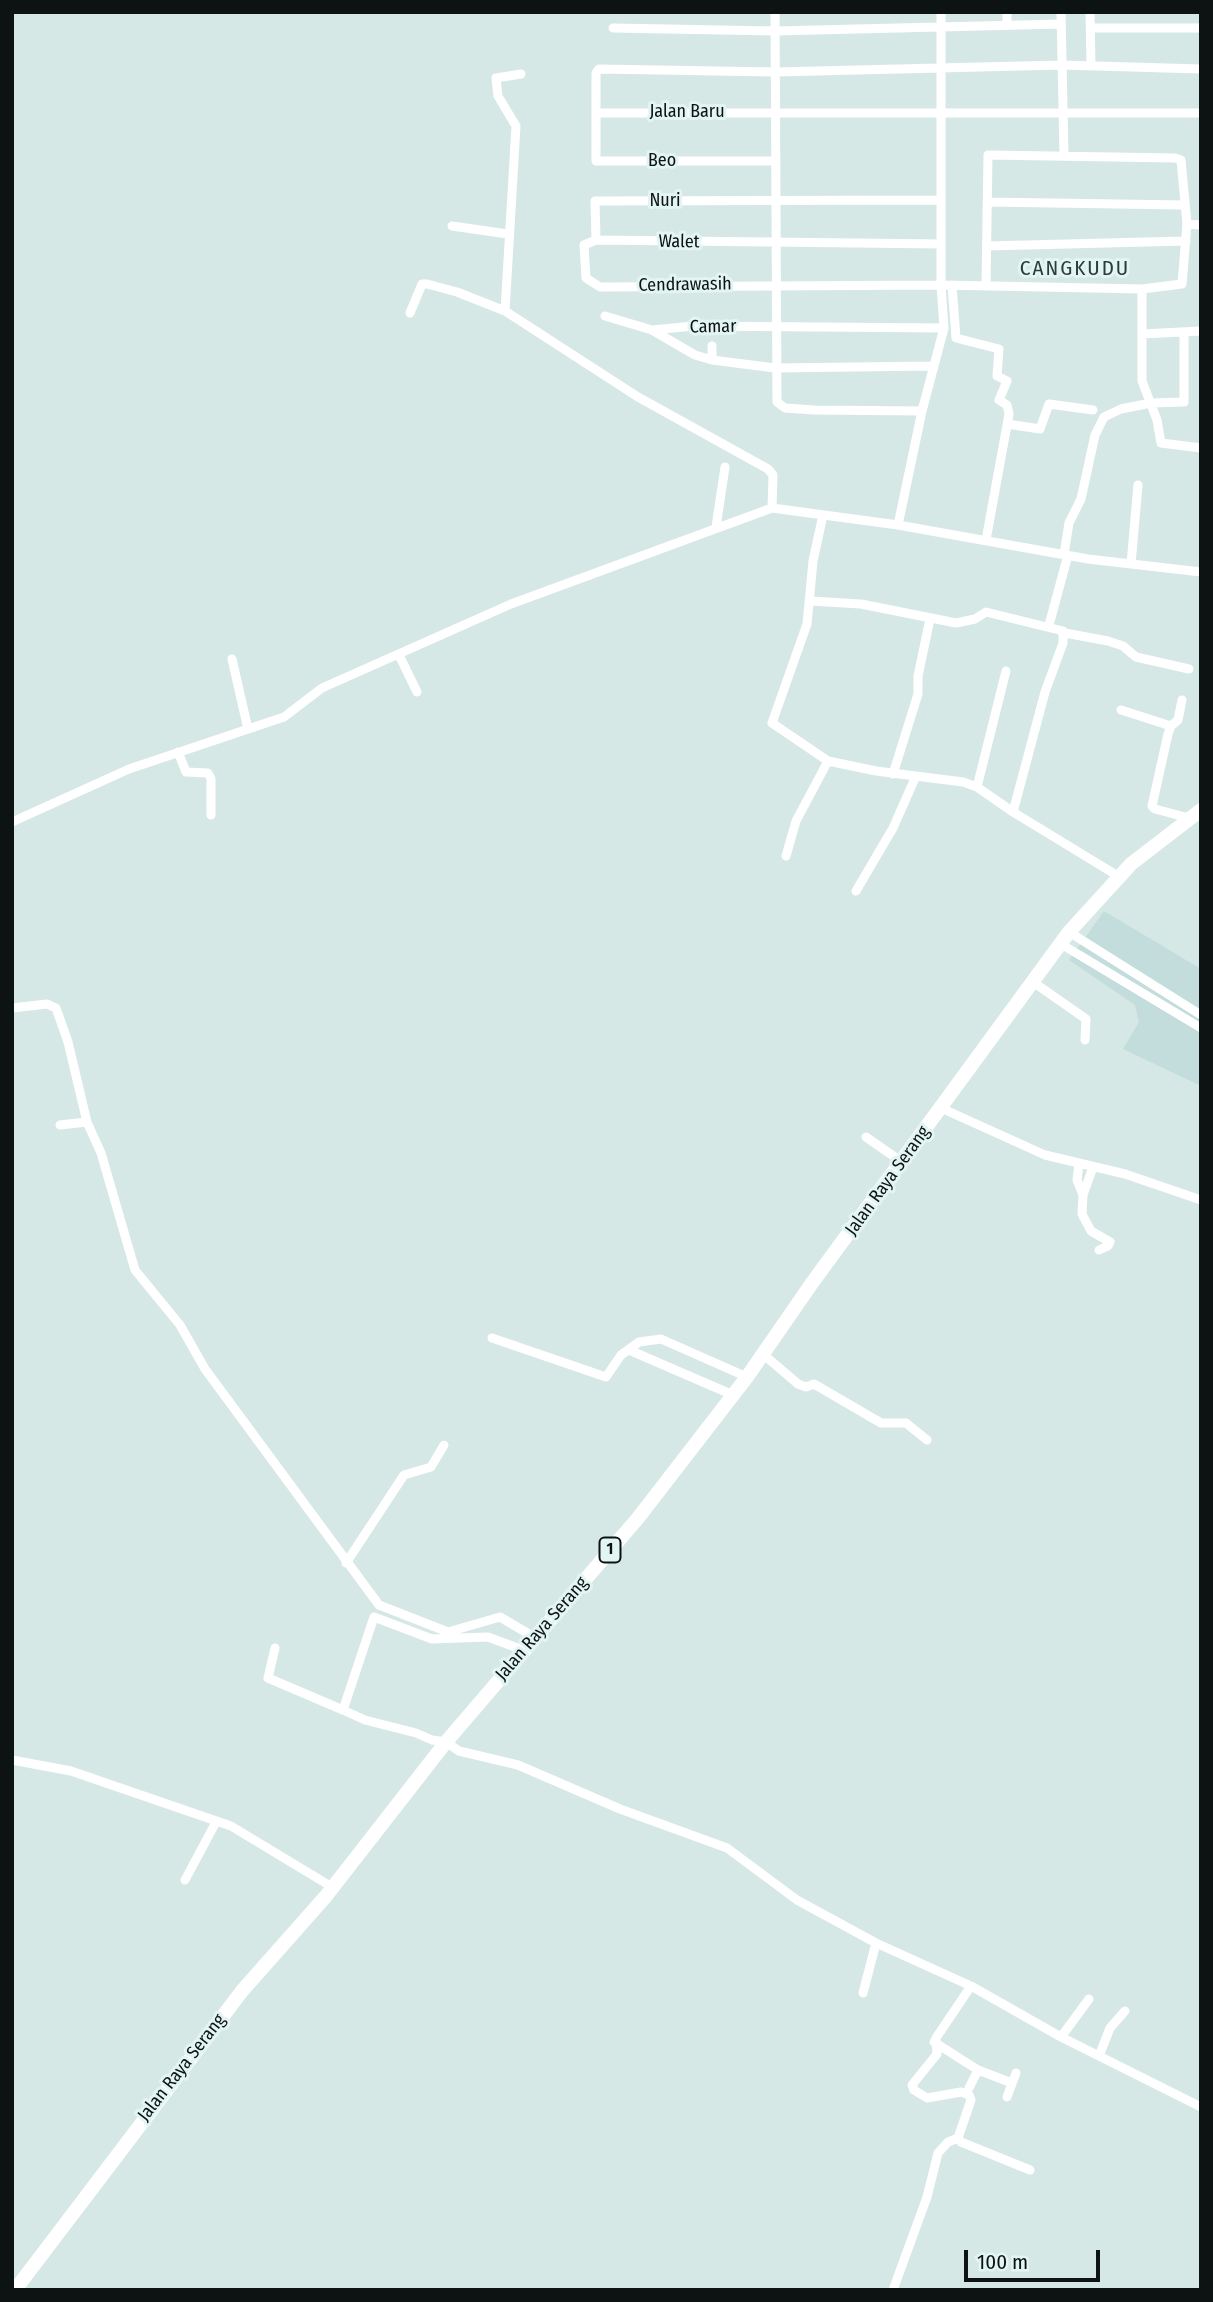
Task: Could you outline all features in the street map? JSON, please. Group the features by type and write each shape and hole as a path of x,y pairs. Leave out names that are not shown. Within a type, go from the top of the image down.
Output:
{"highway":[{"name":"Jalan Raya Serang","path":"15,2290 242,1991 332,1887 446,1742 523,1650 638,1518 764,1355 812,1283 1065,938 1118,876 1195,814"}],"street":[{"path":"775,12 777,402 785,408 922,411"},
{"path":"898,525 922,411 944,328 940,200 941,12"},
{"path":"1007,12 1007,25"},
{"path":"1061,12 1064,156"},
{"path":"1090,12 1091,66"},
{"path":"612,27 775,31 1061,24"},
{"path":"1091,28 1201,28"},
{"path":"598,113 599,69 776,72 1061,65 1201,69"},
{"path":"505,312 516,126 498,96 496,75 521,74"},
{"name":"Jalan Baru","path":"598,113 1201,113"},
{"name":"Beo","path":"598,113 598,162 776,161"},
{"path":"986,286 988,155 1181,160 1186,242 987,246"},
{"path":"775,202 940,200"},
{"name":"Nuri","path":"596,240 595,201 775,202"},
{"path":"987,202 1184,205"},
{"path":"1187,224 1201,225"},
{"path":"452,226 508,234"},
{"name":"Walet","path":"596,286 586,278 584,245 596,240 941,244"},
{"name":"Cendrawasih","path":"596,286 775,284 1142,289 1182,284 1186,242"},
{"path":"410,313 422,284 457,292 505,312 638,397 768,469 773,475 772,508"},
{"path":"952,285 956,338 999,349 997,376 1007,381 999,400 1008,407 1007,424 986,540"},
{"path":"1142,289 1142,381 1151,402 1161,443 1201,448"},
{"path":"605,316 652,330 695,355 712,360 775,368 934,366"},
{"name":"Camar","path":"652,330 694,326 944,328"},
{"path":"1142,334 1201,331"},
{"path":"1049,625 1066,555 1069,523 1081,499 1095,435 1101,422 1121,410 1151,402 1184,402 1184,332"},
{"path":"712,346 712,360"},
{"path":"1007,424 1040,429 1049,404 1093,410"},
{"path":"716,527 725,467"},
{"path":"1131,564 1138,485"},
{"path":"12,822 128,769 284,717 322,688 511,604 772,508 898,525 1066,555 1201,572"},
{"path":"823,515 813,561 810,601 801,645 772,723 828,761 893,774 951,778 977,787 1118,876"},
{"path":"810,601 861,604 930,619 967,622 986,612 1049,625 1065,633 1108,641 1122,646 1136,657 1189,669"},
{"path":"893,774 918,694 921,657 930,619"},
{"path":"1013,812 1045,692 1065,633"},
{"path":"399,655 417,692"},
{"path":"232,659 248,729"},
{"path":"977,787 1006,671"},
{"path":"1182,700 1178,720 1171,726 1152,806 1155,809 1195,814"},
{"path":"1121,710 1171,726"},
{"path":"178,752 186,772 203,772 211,779 211,815"},
{"path":"786,856 796,821 828,761"},
{"path":"856,891 893,828 916,776"},
{"path":"1065,938 1201,1014"},
{"path":"1065,938 1201,1028"},
{"path":"1033,982 1086,1019 1086,1040"},
{"path":"12,1008 47,1004 56,1008 68,1042 87,1122 101,1153 135,1270 180,1325 205,1369 345,1563 379,1605 448,1632 500,1617 534,1637"},
{"path":"941,1108 1045,1156 1093,1167 1201,1200"},
{"path":"60,1125 87,1122"},
{"path":"866,1137 902,1162"},
{"path":"1079,1164 1077,1180 1083,1195 1084,1223 1097,1236 1110,1241 1108,1246 1099,1250"},
{"path":"1083,1195 1093,1167"},
{"path":"492,1338 601,1377 609,1376 629,1350 639,1342 662,1339 747,1377"},
{"path":"629,1350 733,1395"},
{"path":"764,1355 798,1384 806,1387 814,1384 881,1423 906,1423 927,1440"},
{"path":"345,1563 404,1475 431,1467 444,1445"},
{"path":"343,1710 374,1617 432,1639 488,1637 523,1650"},
{"path":"275,1648 268,1678 365,1720 446,1742 459,1751 518,1765 620,1808 727,1848 797,1900 876,1943 971,1986 1061,2037 1201,2107"},
{"path":"12,1760 71,1771 243,1832 332,1887"},
{"path":"185,1880 216,1822"},
{"path":"863,1993 876,1943"},
{"path":"894,2290 927,2197 938,2153 948,2142 958,2138 971,2100 969,2095 961,2092 921,2098 912,2085 937,2054 934,2042 971,1986"},
{"path":"1061,2037 1089,1999"},
{"path":"1099,2056 1110,2028 1125,2011"},
{"path":"934,2042 978,2070 1012,2083"},
{"path":"969,2088 978,2070"},
{"path":"1007,2097 1016,2073"},
{"path":"958,2138 961,2142 1030,2169"}],"shaded area":[{"path":"1104,911 1201,969 1201,1086 1123,1049 1139,1022 1135,1005 1069,960"}],"district":[{"name":"CANGKUDU","path":"1075,269"}]}
